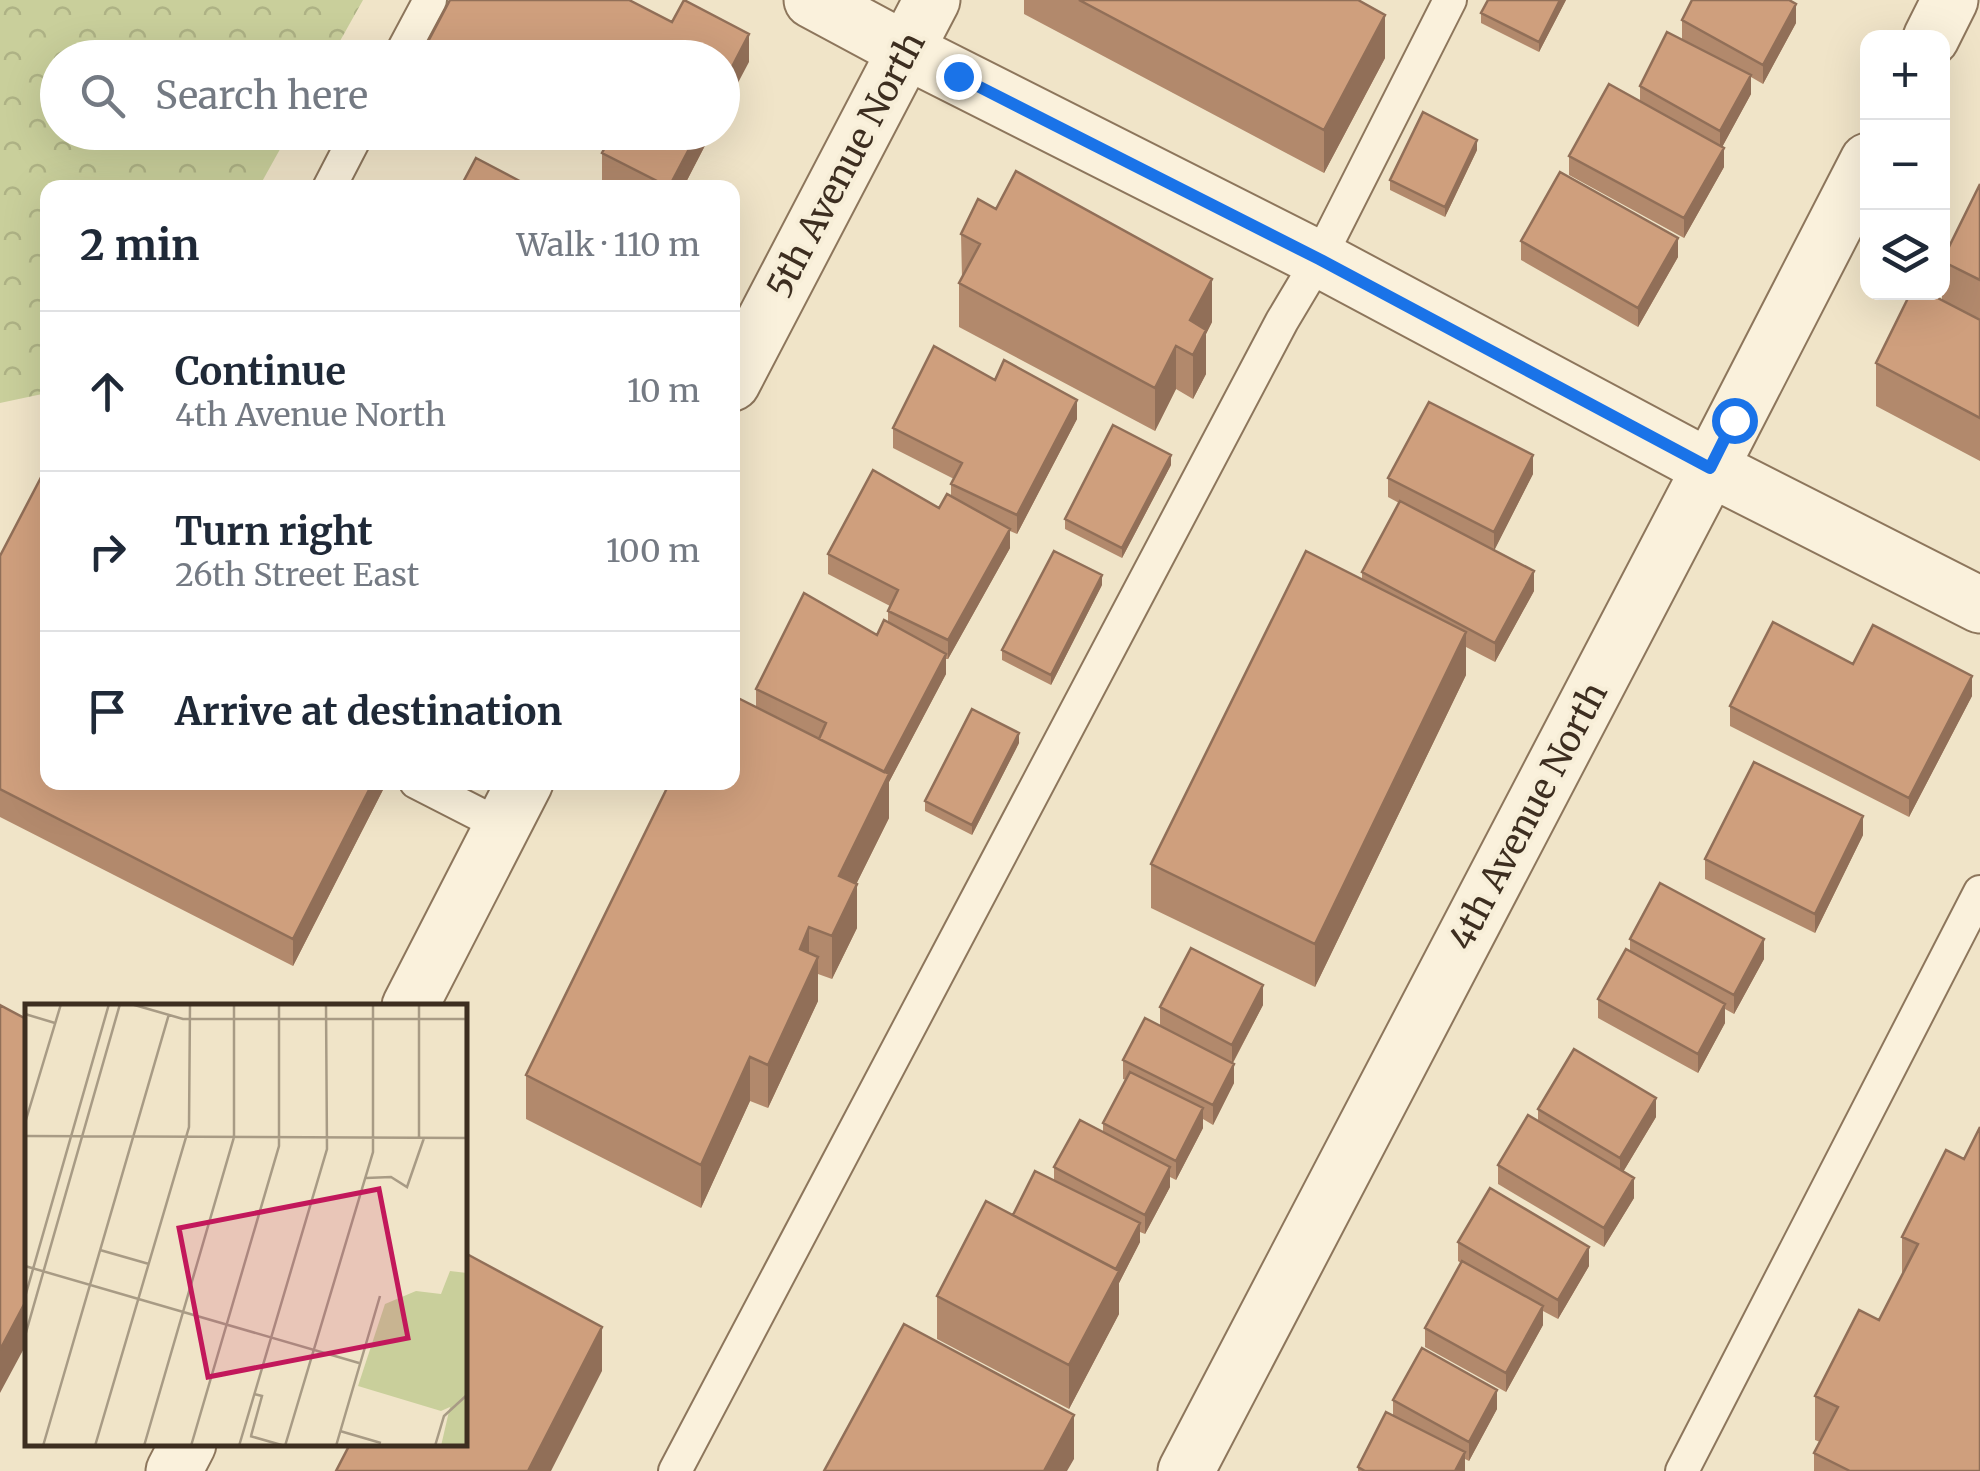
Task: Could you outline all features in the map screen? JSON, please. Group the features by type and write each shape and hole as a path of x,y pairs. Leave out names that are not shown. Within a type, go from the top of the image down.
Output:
{"street":[{"path":"812,0 1319,259 1710,468 1980,605"},
{"name":"5th Avenue North","path":"740,368 932,0"},
{"path":"1935,30 1950,0"},
{"name":"4th Avenue North","path":"1186,1471 1860,176"},
{"path":"411,1004 514,804"},
{"path":"174,1471 187,1446"}],"lane":[{"path":"409,40 430,0"},
{"path":"674,1471 1319,259 1450,0"},
{"path":"332,180 348,150"},
{"path":"452,790 514,804"},
{"path":"1682,1471 1980,892"}],"green space":[{"path":"0,0 363,0 341,40 40,40 40,150 280,150 263,180 40,180 40,394 0,403"}],"building":[{"path":"450,0 629,0 672,22 684,0 749,34 740,51 740,40 429,40"},
{"path":"1079,0 1358,0 1385,15 1324,130"},
{"path":"1488,0 1560,0 1539,42 1481,13"},
{"path":"1692,0 1789,0 1796,4 1763,65 1682,20"},
{"path":"1667,32 1751,75 1720,131 1640,86"},
{"path":"1609,84 1724,148 1684,218 1569,156"},
{"path":"1423,112 1477,140 1445,207 1390,180"},
{"path":"689,150 673,180 655,180 602,153"},
{"path":"476,158 518,180 464,180"},
{"path":"1016,171 1212,279 1190,320 1206,330 1193,355 1176,346 1155,388 959,283 980,244 961,234 978,199 996,209"},
{"path":"1560,172 1678,238 1638,308 1521,241"},
{"path":"1980,184 1980,280 1950,265 1950,245"},
{"path":"1907,300 1941,300 1980,320 1980,418 1876,363"},
{"path":"934,346 995,380 1004,360 1077,400 1017,515 951,484 962,463 893,428"},
{"path":"1429,402 1533,455 1494,532 1388,478"},
{"path":"1113,425 1171,455 1122,548 1065,519"},
{"path":"873,470 939,508 947,494 1010,529 948,640 888,611 898,590 828,554"},
{"path":"40,479 40,790 369,790 293,939 0,789 0,556"},
{"path":"1400,501 1534,571 1495,643 1362,572"},
{"path":"1054,551 1102,575 1051,675 1002,650"},
{"path":"1306,551 1466,632 1315,944 1151,864"},
{"path":"804,593 877,635 884,620 946,654 884,772 819,739 826,723 756,689"},
{"path":"1773,622 1853,664 1873,625 1972,676 1909,798 1730,706"},
{"path":"740,699 889,774 839,876 857,884 832,936 809,927 800,949 818,957 768,1065 750,1057 701,1165 526,1075 666,790 740,790"},
{"path":"972,709 1019,733 972,825 925,801"},
{"path":"1754,762 1863,816 1815,914 1705,859"},
{"path":"1660,883 1764,939 1734,995 1630,939"},
{"path":"1191,948 1263,985 1232,1045 1160,1007"},
{"path":"1626,949 1725,1004 1698,1054 1598,999"},
{"path":"0,1005 25,1018 25,1303 0,1350"},
{"path":"1145,1018 1234,1064 1213,1105 1123,1060"},
{"path":"1574,1049 1656,1098 1620,1158 1538,1109"},
{"path":"1130,1072 1203,1108 1176,1161 1103,1123"},
{"path":"1528,1115 1634,1178 1604,1228 1498,1165"},
{"path":"1080,1120 1170,1167 1145,1215 1054,1167"},
{"path":"1980,1127 1980,1471 1850,1471 1814,1453 1838,1407 1815,1396 1859,1310 1879,1320 1918,1244 1902,1237 1946,1150 1964,1159"},
{"path":"1035,1171 1140,1223 1116,1269 1013,1215"},
{"path":"1490,1188 1589,1247 1558,1300 1458,1242"},
{"path":"986,1201 1119,1271 1069,1365 937,1296"},
{"path":"468,1255 602,1327 528,1471 336,1471 349,1446 468,1446"},
{"path":"1462,1261 1543,1306 1506,1373 1425,1328"},
{"path":"904,1324 1074,1415 1044,1471 824,1471"},
{"path":"1422,1348 1497,1390 1469,1442 1393,1400"},
{"path":"1386,1412 1465,1452 1455,1471 1365,1471 1358,1467"}],"route":[{"path":"958,76 1319,259 1710,468 1734,420"}]}
